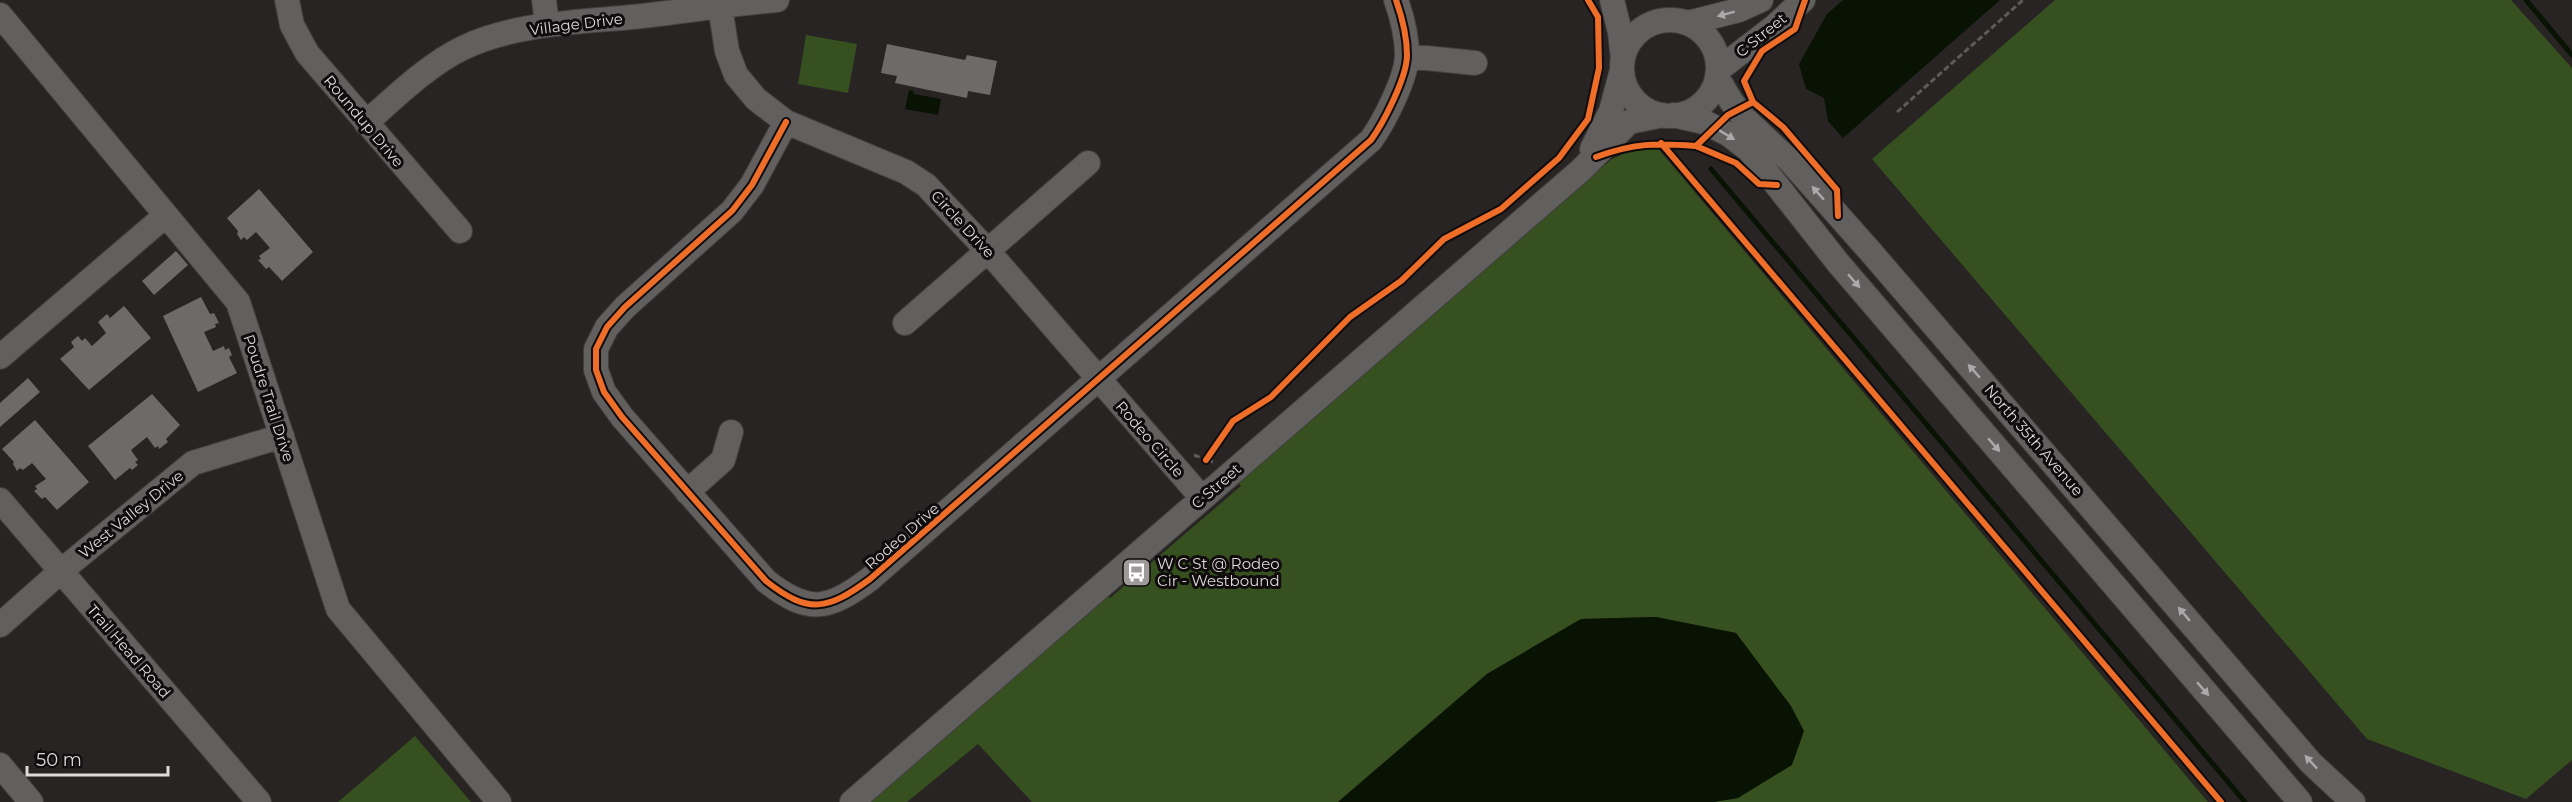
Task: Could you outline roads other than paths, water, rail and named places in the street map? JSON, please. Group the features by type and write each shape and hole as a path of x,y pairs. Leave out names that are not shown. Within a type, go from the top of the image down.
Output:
{"street":[{"name":"Roundup Drive","path":"287,0 292,25 307,53 459,231"},
{"path":"544,0 547,24"},
{"name":"Village Drive","path":"366,123 407,87 460,49 476,42 547,24 634,17 719,3 777,0"},
{"name":"Rodeo Drive","path":"786,122 752,185 732,211 607,327 596,350 596,370 604,392 687,492 766,581 783,595 810,605 844,598 870,579 1371,140 1396,93 1407,56 1403,19 1396,0"},
{"path":"1612,0 1620,32 1623,66 1631,95 1639,104 1668,115 1704,122 1728,134 1749,150 1839,264 2300,802"},
{"path":"1660,0 1686,22 1701,30 1710,41 1716,55 1718,73 1706,99 1696,107 1668,115"},
{"name":"C Street","path":"1686,22 1739,10 1761,0"},
{"name":"C Street","path":"1718,73 1803,0"},
{"path":"719,3 727,51 736,75 756,99 786,122"},
{"name":"Poudre Trail Drive","path":"0,15 238,302 338,609 499,802"},
{"path":"1623,66 1628,45 1638,32 1652,24 1668,20 1686,22"},
{"path":"1407,56 1475,63"},
{"name":"C Street","path":"1581,170 1611,111 1623,66"},
{"name":"North 35th Avenue","path":"1718,73 1731,101 1744,118 1791,162 2113,531 2311,763 2353,802"},
{"name":"C Street","path":"852,802 1581,170 1629,122 1668,115"},
{"name":"Circle Drive","path":"786,122 906,172 926,185 987,250 1099,380"},
{"path":"905,323 1088,163"},
{"path":"0,357 165,216"},
{"name":"Rodeo Circle","path":"1099,380 1202,498"},
{"path":"687,492 723,460 731,432"},
{"name":"West Valley Drive","path":"0,625 61,571 194,463 282,436"},
{"name":"Trail Head Road","path":"0,500 259,802"},
{"path":"2087,554 2113,531"},
{"path":"0,765 32,802"}],"waterway":[{"path":"2526,0 2572,55"},
{"path":"1711,169 2245,802"}],"place":[{"name":"W C St @ Rodeo Cir - Westbound","path":"1136,572"}]}
